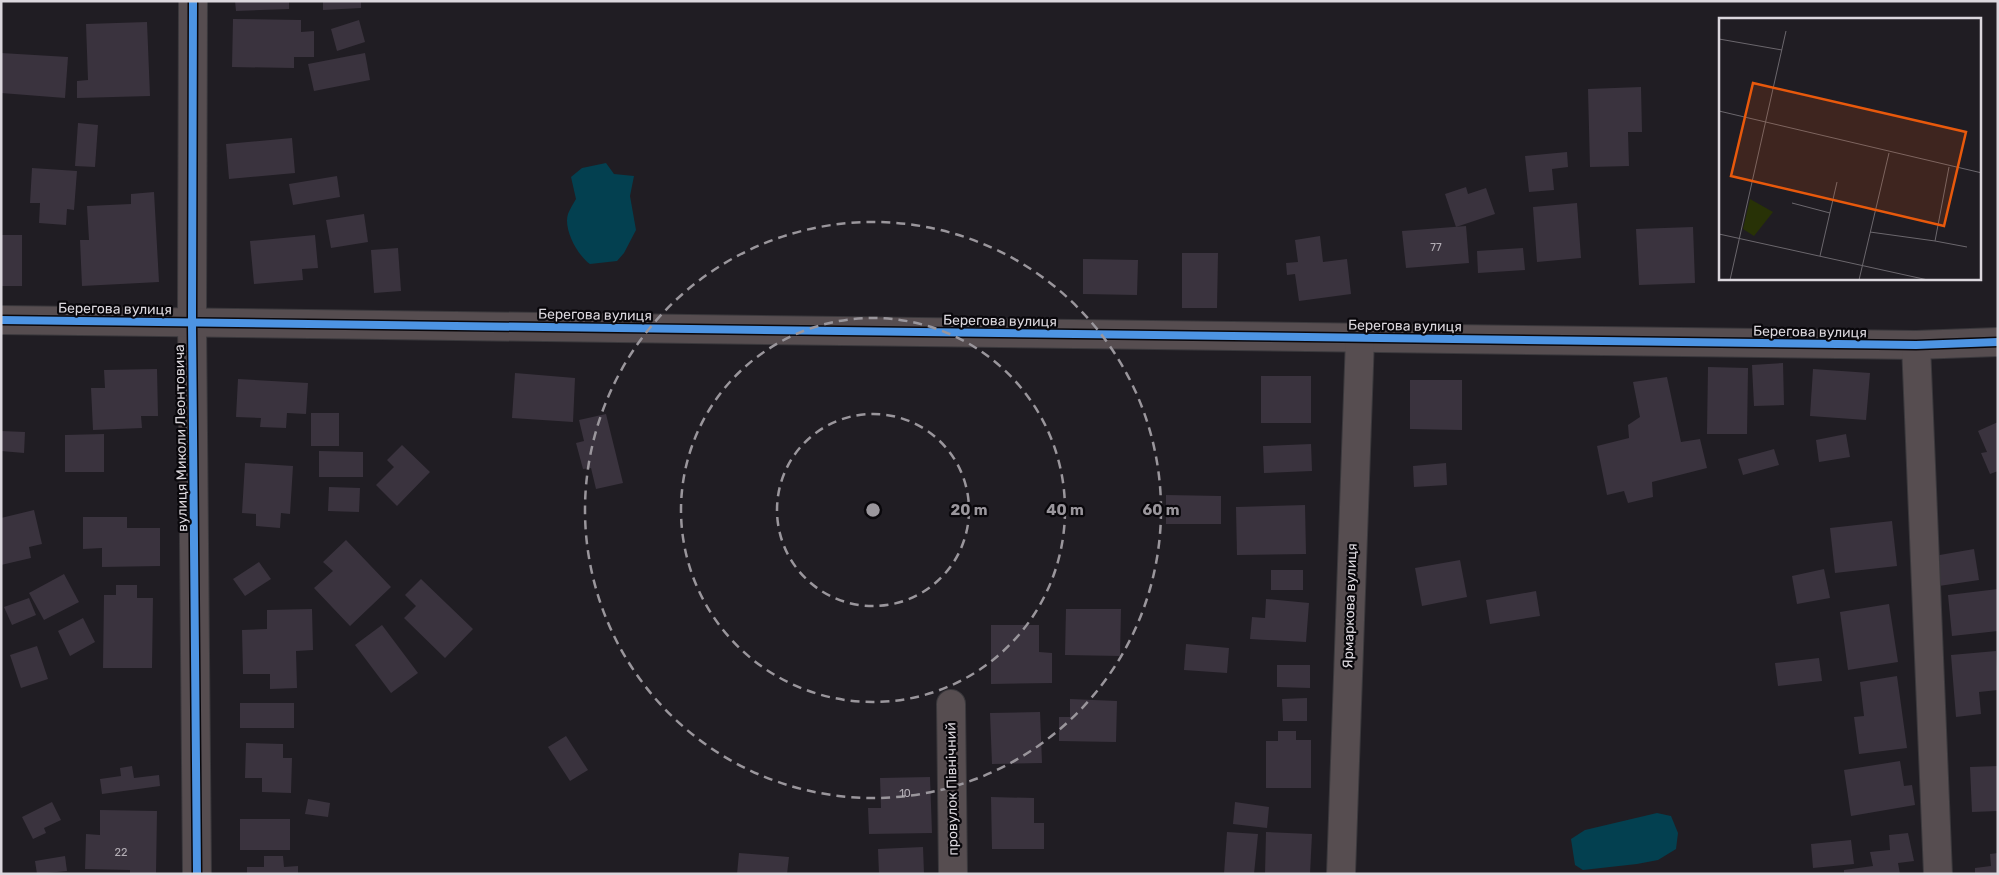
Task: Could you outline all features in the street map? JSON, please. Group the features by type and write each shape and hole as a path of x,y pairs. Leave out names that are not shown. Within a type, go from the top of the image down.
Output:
{"street":[{"name":"вулиця Миколи Леонтовича","path":"193,1 192,322 197,874"},
{"name":"Берегова вулиця","path":"1,320 1916,345 1998,342"},
{"name":"Ярмаркова вулиця","path":"1341,874 1360,338"},
{"path":"1916,345 1938,874"},
{"name":"провулок Північний","path":"951,704 953,874"}],"water":[{"path":"606,163 614,174 634,176 630,196 636,230 624,253 617,261 590,264 576,249 568,227 568,214 576,199 571,177 582,168"},
{"path":"1657,813 1671,816 1678,833 1676,849 1658,860 1637,864 1583,870 1575,865 1571,839 1585,830"}],"building":[{"path":"235,1 289,1 289,9 236,11"},
{"path":"323,1 361,1 361,8 323,10"},
{"path":"233,19 301,20 301,32 314,31 314,57 294,57 294,68 232,67"},
{"path":"359,20 365,42 337,51 331,29"},
{"path":"147,22 150,96 77,98 77,81 88,80 86,24"},
{"path":"1,53 68,57 65,98 1,93"},
{"path":"365,53 370,80 314,91 308,64"},
{"path":"1641,87 1642,132 1628,132 1629,166 1590,167 1588,89"},
{"path":"78,123 98,125 95,167 75,166"},
{"path":"292,138 295,173 229,179 226,144"},
{"path":"1567,152 1568,167 1552,169 1554,190 1529,192 1525,156"},
{"path":"32,168 77,171 74,210 67,209 66,225 39,223 40,203 30,203"},
{"path":"337,176 340,197 293,205 289,184"},
{"path":"1466,187 1468,194 1486,188 1495,214 1456,227 1445,194"},
{"path":"154,192 159,282 82,286 80,240 89,240 87,206 131,204 131,194"},
{"path":"1577,203 1581,258 1537,262 1533,207"},
{"path":"364,214 368,242 331,248 326,220"},
{"path":"1466,226 1469,263 1406,268 1402,231"},
{"path":"1693,227 1695,283 1639,285 1636,229"},
{"path":"1,235 22,235 22,286 1,286"},
{"path":"315,235 318,268 302,269 303,280 254,284 250,241"},
{"path":"1320,236 1323,262 1347,259 1351,294 1299,301 1295,274 1287,275 1286,263 1298,262 1295,240"},
{"path":"398,248 401,291 374,293 371,250"},
{"path":"1523,248 1525,270 1478,273 1477,251"},
{"path":"1182,253 1218,253 1217,308 1182,308"},
{"path":"1083,259 1138,260 1137,295 1083,294"},
{"path":"1783,363 1784,405 1754,406 1752,365"},
{"path":"1708,367 1748,368 1747,434 1707,434"},
{"path":"157,369 158,416 141,416 142,428 93,430 91,388 105,388 104,370"},
{"path":"1813,369 1870,373 1866,420 1810,416"},
{"path":"515,373 575,378 573,422 512,418"},
{"path":"1261,376 1311,376 1311,423 1261,423"},
{"path":"1667,377 1681,442 1700,439 1707,468 1652,482 1653,497 1628,503 1624,491 1607,495 1597,446 1629,438 1628,425 1640,417 1633,382"},
{"path":"238,379 308,383 306,414 287,413 286,428 260,427 261,418 236,417"},
{"path":"1410,380 1462,380 1462,430 1410,429"},
{"path":"311,413 339,413 339,446 311,446"},
{"path":"606,414 623,483 596,489 591,468 583,469 576,443 584,441 579,420"},
{"path":"1998,422 1998,471 1990,474 1981,453 1987,452 1978,431"},
{"path":"1,431 25,432 24,453 1,451"},
{"path":"104,434 104,472 65,472 65,435"},
{"path":"1846,434 1850,457 1819,462 1816,440"},
{"path":"1311,444 1312,471 1264,473 1263,446"},
{"path":"402,445 430,472 397,506 376,485 394,467 387,460"},
{"path":"1774,449 1779,465 1743,475 1738,459"},
{"path":"319,451 363,452 363,477 319,477"},
{"path":"245,463 293,466 290,514 281,513 280,528 256,526 256,514 242,513"},
{"path":"1446,463 1447,485 1414,487 1413,466"},
{"path":"329,487 360,488 359,512 328,511"},
{"path":"1166,495 1221,496 1221,524 1166,524"},
{"path":"1305,505 1306,554 1237,555 1236,507"},
{"path":"34,510 42,544 29,547 31,558 1,565 1,518"},
{"path":"83,517 127,517 127,528 160,528 160,566 102,567 102,548 83,549"},
{"path":"1892,521 1897,566 1835,573 1830,528"},
{"path":"346,540 391,587 350,626 314,588 333,571 323,562"},
{"path":"1974,549 1979,580 1939,586 1934,556"},
{"path":"1460,560 1467,597 1422,606 1415,568"},
{"path":"259,562 271,579 245,596 233,579"},
{"path":"1824,569 1830,598 1797,604 1792,576"},
{"path":"1271,570 1303,570 1303,590 1271,590"},
{"path":"64,574 79,602 44,620 29,593"},
{"path":"421,579 473,629 445,658 404,618 416,606 405,595"},
{"path":"116,585 137,585 137,598 153,598 152,668 103,668 104,595 116,595"},
{"path":"1998,589 1998,631 1952,636 1948,595"},
{"path":"1536,591 1540,616 1490,624 1486,600"},
{"path":"29,598 36,615 12,625 4,607"},
{"path":"1266,599 1309,603 1306,642 1250,639 1252,617 1265,618"},
{"path":"1889,604 1898,662 1848,670 1840,612"},
{"path":"312,609 313,650 296,651 297,688 270,689 270,674 243,674 242,630 267,629 267,610"},
{"path":"1066,609 1121,609 1120,656 1065,655"},
{"path":"83,618 95,642 70,656 58,631"},
{"path":"382,625 418,673 391,693 355,645"},
{"path":"991,625 1039,625 1039,652 1052,653 1052,683 991,684"},
{"path":"1186,644 1229,648 1227,673 1184,670"},
{"path":"37,646 48,679 21,688 10,655"},
{"path":"1996,651 1998,690 1979,692 1981,714 1956,717 1951,655"},
{"path":"1819,658 1822,681 1778,686 1775,663"},
{"path":"1277,665 1310,665 1310,688 1277,687"},
{"path":"1897,676 1907,748 1859,754 1854,717 1864,716 1860,682"},
{"path":"1307,698 1307,721 1283,721 1282,699"},
{"path":"1070,699 1117,701 1116,742 1059,741 1059,717 1070,717"},
{"path":"240,703 294,703 294,728 240,728"},
{"path":"1040,712 1042,763 992,764 990,713"},
{"path":"1278,731 1296,731 1296,740 1311,740 1311,788 1266,788 1266,741 1278,741"},
{"path":"566,736 588,770 570,781 548,747"},
{"path":"246,743 283,744 283,758 292,758 291,793 262,792 262,778 245,778"},
{"path":"1900,761 1904,786 1912,785 1915,805 1851,816 1844,770"},
{"path":"132,766 134,778 159,775 160,786 102,794 100,779 121,776 120,768"},
{"path":"1998,766 1998,811 1972,812 1970,767"},
{"path":"930,777 932,833 869,834 868,808 881,808 880,778"},
{"path":"991,797 1034,798 1034,823 1044,823 1044,849 992,849"},
{"path":"308,799 330,803 328,817 305,814"},
{"path":"52,802 61,820 44,828 46,833 33,839 22,817"},
{"path":"1235,802 1269,807 1267,828 1233,824"},
{"path":"100,810 157,811 156,874 130,874 130,870 85,869 86,834 100,835"},
{"path":"240,819 290,819 290,850 240,850"},
{"path":"1227,832 1258,834 1254,874 1224,874"},
{"path":"1266,832 1312,834 1310,874 1265,874"},
{"path":"1908,833 1914,861 1898,863 1900,874 1844,874 1844,870 1873,866 1870,852 1890,850 1889,835"},
{"path":"1851,840 1854,864 1813,868 1811,844"},
{"path":"923,847 924,874 879,874 878,849"},
{"path":"739,853 789,857 787,874 737,874"},
{"path":"1998,853 1998,874 1975,874 1975,868 1991,866 1990,854"},
{"path":"65,856 67,871 37,874 35,861"},
{"path":"264,856 283,856 284,867 298,866 298,874 247,874 247,867 264,867"}],"cycle path":[{"path":"193,1 192,322 197,874"},
{"path":"1,320 1916,345 1998,342"}]}
